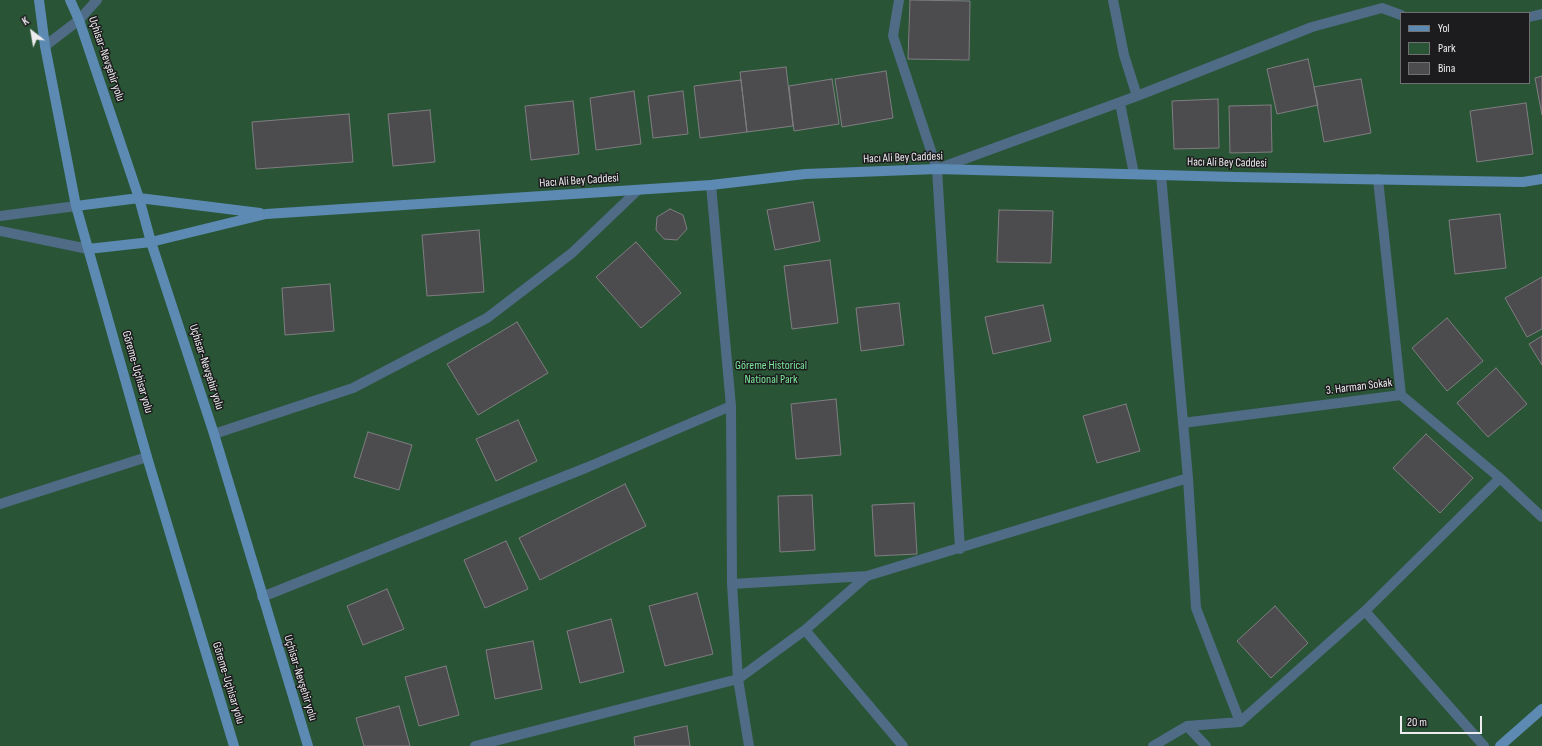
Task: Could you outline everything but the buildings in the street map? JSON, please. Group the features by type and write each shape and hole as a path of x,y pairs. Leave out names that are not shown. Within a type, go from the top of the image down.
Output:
{"street":[{"name":"Göreme-Uçhisar yolu","path":"39,0 45,46 76,206 147,457 234,746"},
{"name":"Uçhisar-Nevşehir yolu","path":"70,0 79,20 139,198 151,242 214,434 308,746"},
{"path":"45,46 79,20 97,0"},
{"path":"899,0 893,36 937,169 960,549"},
{"path":"1113,0 1124,55 1137,96"},
{"path":"937,169 1120,103 1312,27 1382,4 1400,14"},
{"path":"1530,17 1542,14"},
{"path":"1120,103 1134,174"},
{"name":"Hacı Ali Bey Caddesi","path":"266,214 711,185 805,174 937,169 1523,182 1542,179"},
{"path":"1161,175 1188,478 1196,608 1240,722"},
{"path":"1378,179 1401,395"},
{"path":"711,185 731,406 732,584 738,679 748,746"},
{"path":"214,434 353,388 487,318 572,253 638,190"},
{"path":"0,216 139,198 266,214"},
{"path":"0,231 88,249 151,242 266,214"},
{"name":"3. Harman Sokak","path":"1183,423 1401,395 1500,478 1542,518"},
{"path":"262,597 588,467 731,406"},
{"path":"0,504 147,457"},
{"path":"732,584 867,576 960,549 1188,478"},
{"path":"1153,746 1187,726 1240,722 1365,611 1500,478"},
{"path":"475,746 502,743 738,679 805,630 867,576"},
{"path":"1365,611 1484,746"},
{"path":"805,630 903,746"},
{"path":"1500,746 1542,709"},
{"path":"1187,726 1206,746"}],"green space":[{"name":"Göreme Historical National Park","path":"0,0 1542,0 1542,746 0,746"}]}
